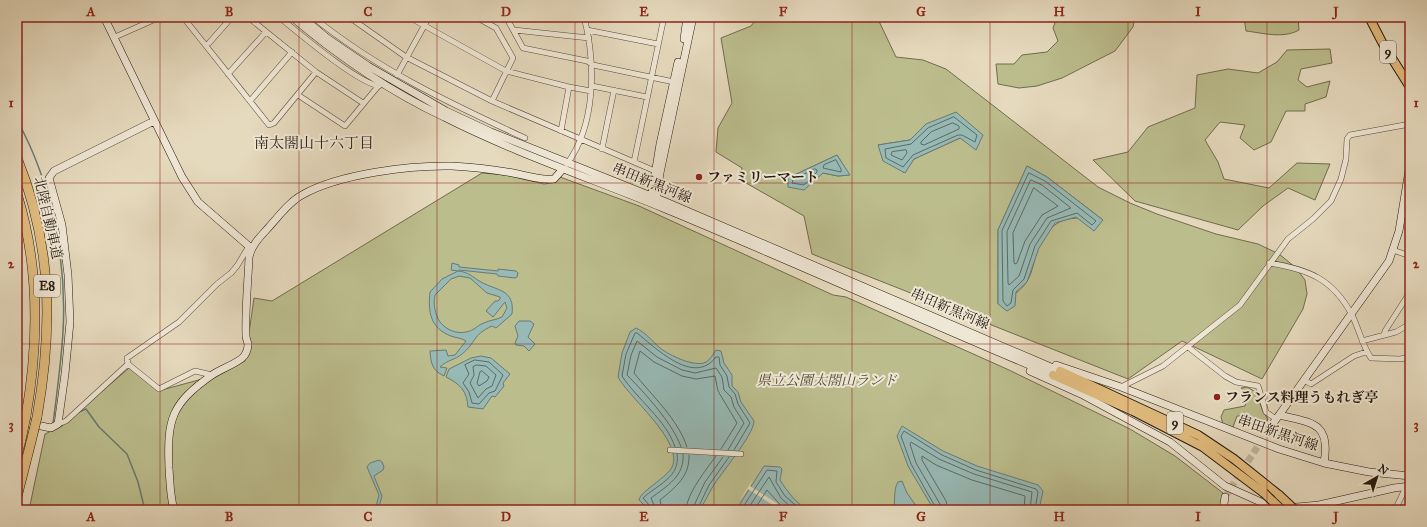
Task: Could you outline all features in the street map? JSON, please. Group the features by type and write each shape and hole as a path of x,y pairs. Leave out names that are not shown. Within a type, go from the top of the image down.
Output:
{"highway":[{"name":"北陸自動車道","path":"17,158 38,227 47,287 47,346 37,417 17,498"},
{"name":"北陸自動車道","path":"17,194 27,231 35,287 36,340 26,416 17,455"}],"main road":[{"path":"104,17 182,177 198,202 250,247"},
{"name":"串田新黒河線","path":"292,17 322,43 380,84 443,117 562,170 654,201 1007,347 1121,388 1279,449 1324,463 1369,472 1410,476"},
{"name":"串田新黒河線","path":"302,17 327,38 368,66 446,111 491,132 568,162 921,320 1080,394 1170,442 1225,486 1242,495 1263,503 1286,508 1329,506 1408,487"},
{"path":"654,201 655,172 673,102 674,82 687,17"},
{"path":"654,201 673,102 687,17"},
{"name":"9","path":"1369,17 1383,44 1410,87"},
{"path":"17,421 51,428 58,424 66,374 70,322 68,275 62,225 49,178 54,171 154,121"},
{"path":"1267,432 1381,275 1393,250 1399,231 1410,164"},
{"path":"174,510 171,500 168,447 168,431 172,416 190,393 212,375 244,357 248,346 246,338 246,317 250,247 301,195 345,180 382,171 421,167 452,166 506,172 544,180 554,179 562,170"},
{"name":"串田新黒河線","path":"921,320 1056,373"},
{"name":"串田新黒河線","path":"1007,347 1056,373"},
{"name":"9","path":"1056,373 1202,447 1264,493 1282,510"},
{"name":"9","path":"1056,373 1198,435 1234,459 1279,495 1295,510"},
{"path":"1277,417 1305,421 1321,431 1327,446 1324,463"},
{"path":"1223,510 1225,496"}],"street":[{"path":"115,37 160,17"},
{"path":"183,17 269,126 274,123 298,96 316,72"},
{"path":"206,45 210,43 232,17"},
{"path":"248,17 316,72 363,103"},
{"path":"279,17 352,72 372,85 380,84"},
{"path":"313,17 397,75 452,105 525,138"},
{"path":"349,17 406,57 492,101 655,172"},
{"path":"409,17 423,27 506,71 569,87 614,90 647,97"},
{"path":"397,75 429,17"},
{"path":"476,17 496,28 513,58 492,101"},
{"path":"506,17 523,48 586,62 593,66 674,82"},
{"path":"562,170 580,139 588,113 593,66 584,17"},
{"path":"634,162 664,17"},
{"path":"514,30 589,38"},
{"path":"587,30 658,44"},
{"path":"228,74 266,32"},
{"path":"250,101 292,52"},
{"path":"298,96 345,126 380,84"},
{"path":"561,131 569,87"},
{"path":"602,149 614,90"},
{"path":"1121,388 1163,366 1240,305 1288,239 1313,219 1331,200 1341,178 1346,159 1347,139 1350,134 1410,124"},
{"path":"212,375 196,371 159,389 128,364 127,358 179,322 217,284 231,273 250,247"},
{"path":"1393,250 1410,256"},
{"path":"1269,264 1292,267 1322,280 1333,288 1352,315 1366,352 1370,358 1377,360 1410,357"},
{"path":"1384,335 1384,331 1410,292"},
{"path":"1362,341 1396,332 1410,324"},
{"path":"1188,347 1225,376 1236,382 1258,386 1266,412 1277,417"},
{"path":"1304,380 1311,384 1354,356 1366,352"},
{"path":"58,424 66,421 128,364"},
{"path":"670,450 741,454"},
{"path":"1395,510 1408,487"}],"green space":[{"path":"758,17 877,17 896,57 923,60 946,69 1098,187 1130,203 1157,214 1216,234 1258,244 1279,254 1295,267 1305,280 1307,294 1303,309 1262,379 1182,341 1128,379 812,254 804,216 739,179 742,168 716,152 718,128 732,103 721,38 751,26","holes":["983,135 960,138 914,159 904,173 878,145 910,140","837,155 849,175 838,176 823,173 788,178","1027,166 1047,177 1103,220 1072,218 1056,224 1044,238 1038,249 1031,274 1025,285 998,304 998,230"]},
{"path":"1057,17 1135,17 1133,27 1115,51 1062,78 1037,86 1019,88 998,84 996,64 1014,64 1022,55 1047,52 1058,41 1053,28"},
{"path":"1244,17 1298,17 1299,30 1293,33 1280,35 1246,31"},
{"path":"1330,49 1332,63 1301,69 1298,80 1307,87 1330,81 1326,97 1305,104 1305,111 1286,111 1271,142 1254,150 1240,138 1245,125 1220,122 1205,140 1218,162 1224,179 1269,188 1297,163 1330,164 1315,200 1288,188 1263,206 1238,230 1135,201 1093,160 1128,152 1148,127 1195,108 1197,75 1228,69 1258,73 1277,62 1287,50"},
{"name":"県立公園太閤山ランド","path":"482,173 506,175 544,184 556,182 560,177 639,206 833,295 846,297 1009,370 1130,429 1175,456 1223,493 1221,510 29,510 45,434 62,426 129,368 158,391 206,378 212,379 245,361 254,298 272,301"},
{"path":"1247,387 1256,392 1263,412 1268,419 1264,428 1253,428 1244,425 1243,416 1237,416 1233,427 1223,424 1221,417 1224,410 1245,406 1250,396 1241,388"}],"water":[{"path":"956,112 983,135 976,150 960,138 914,159 905,173 883,161 878,145 910,140 926,124"},
{"path":"837,155 850,175 838,176 823,173 804,190 788,187 788,178"},
{"path":"1027,166 1047,177 1103,220 1094,231 1076,217 1055,223 1039,248 1027,282 1016,292 1015,306 1007,311 998,304 998,230"},
{"path":"452,263 459,265 459,267 498,271 498,269 516,271 518,273 517,277 515,278 498,276 497,274 451,270"},
{"path":"458,271 465,272 481,282 504,292 511,300 512,306 512,314 496,328 492,326 486,329 477,336 462,354 440,367 447,368 444,376 433,366 430,351 446,350 448,356 455,355 466,341 444,333 435,324 430,313 430,292 442,279","holes":["459,276 470,278 487,293 500,297 500,299 495,301 486,311 493,317 505,302 507,308 502,317 483,323 469,331 456,332 447,328 438,319 434,302 435,295 451,279"]},
{"path":"519,321 530,321 534,324 528,337 535,344 529,351 524,346 516,345 515,343 518,336 515,326"},
{"path":"636,328 664,351 689,362 706,362 716,350 721,351 724,363 732,375 732,386 738,392 741,402 754,421 749,435 712,488 700,510 649,510 639,500 643,493 668,473 674,459 671,447 664,434 618,377 622,353 630,332"},
{"path":"481,356 491,358 510,374 503,383 504,386 495,397 492,396 483,409 468,407 466,397 462,389 455,382 446,377 449,369 471,358"},
{"path":"902,426 943,451 977,466 1038,485 1043,491 1039,510 934,510 908,466 897,436"},
{"path":"379,460 382,462 384,467 383,470 374,476 382,496 378,510 375,510 379,495 367,467 370,463"},
{"path":"764,466 780,467 782,469 780,480 796,501 809,510 736,510"},
{"path":"902,481 907,493 919,510 893,510 896,485 898,482"}],"pier":[{"path":"753,479 750,486 778,504 776,507 748,489 739,501"}],"waterway":[{"path":"17,120 40,170 55,223 59,250 64,305 60,367 53,424"},
{"path":"79,412 86,409 99,427 127,454 138,482 145,510"}],"tunnel":[{"path":"1225,497 1267,432"}],"place":[{"name":"ファミリーマート","path":"699,177"},
{"name":"フランス料理うもれぎ亭","path":"1217,397"}],"district":[{"name":"南太閤山十六丁目","path":"314,143"}]}
